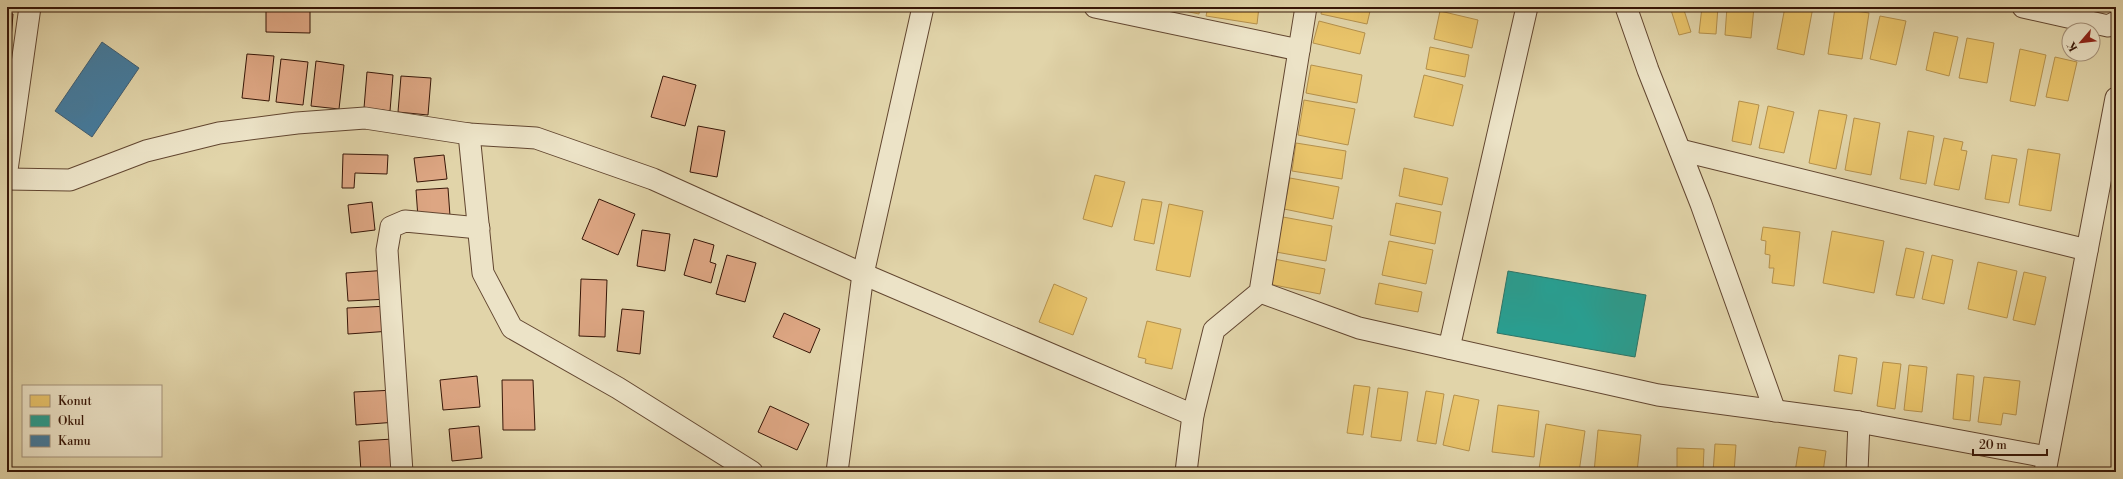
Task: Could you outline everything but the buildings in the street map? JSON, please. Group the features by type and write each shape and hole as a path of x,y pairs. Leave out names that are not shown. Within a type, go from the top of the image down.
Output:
{"street":[{"path":"7,170 30,7"},
{"path":"837,472 863,274 923,7"},
{"path":"1095,7 1299,50"},
{"path":"1186,472 1193,415 1214,330 1260,292 1306,7"},
{"path":"1449,348 1527,7"},
{"path":"1626,7 1775,411"},
{"path":"2023,7 2108,26 2116,22"},
{"path":"1260,292 1359,328 1658,395 1859,422 2046,465 2116,98"},
{"path":"7,179 70,180 146,151 219,133 365,118 469,134 536,138 653,179 863,274 1193,415"},
{"path":"469,134 483,273 512,328 618,388 752,472"},
{"path":"1680,150 2087,250"},
{"path":"402,472 387,250 391,227 405,221 478,228"},
{"path":"1856,472 1859,422"}]}
